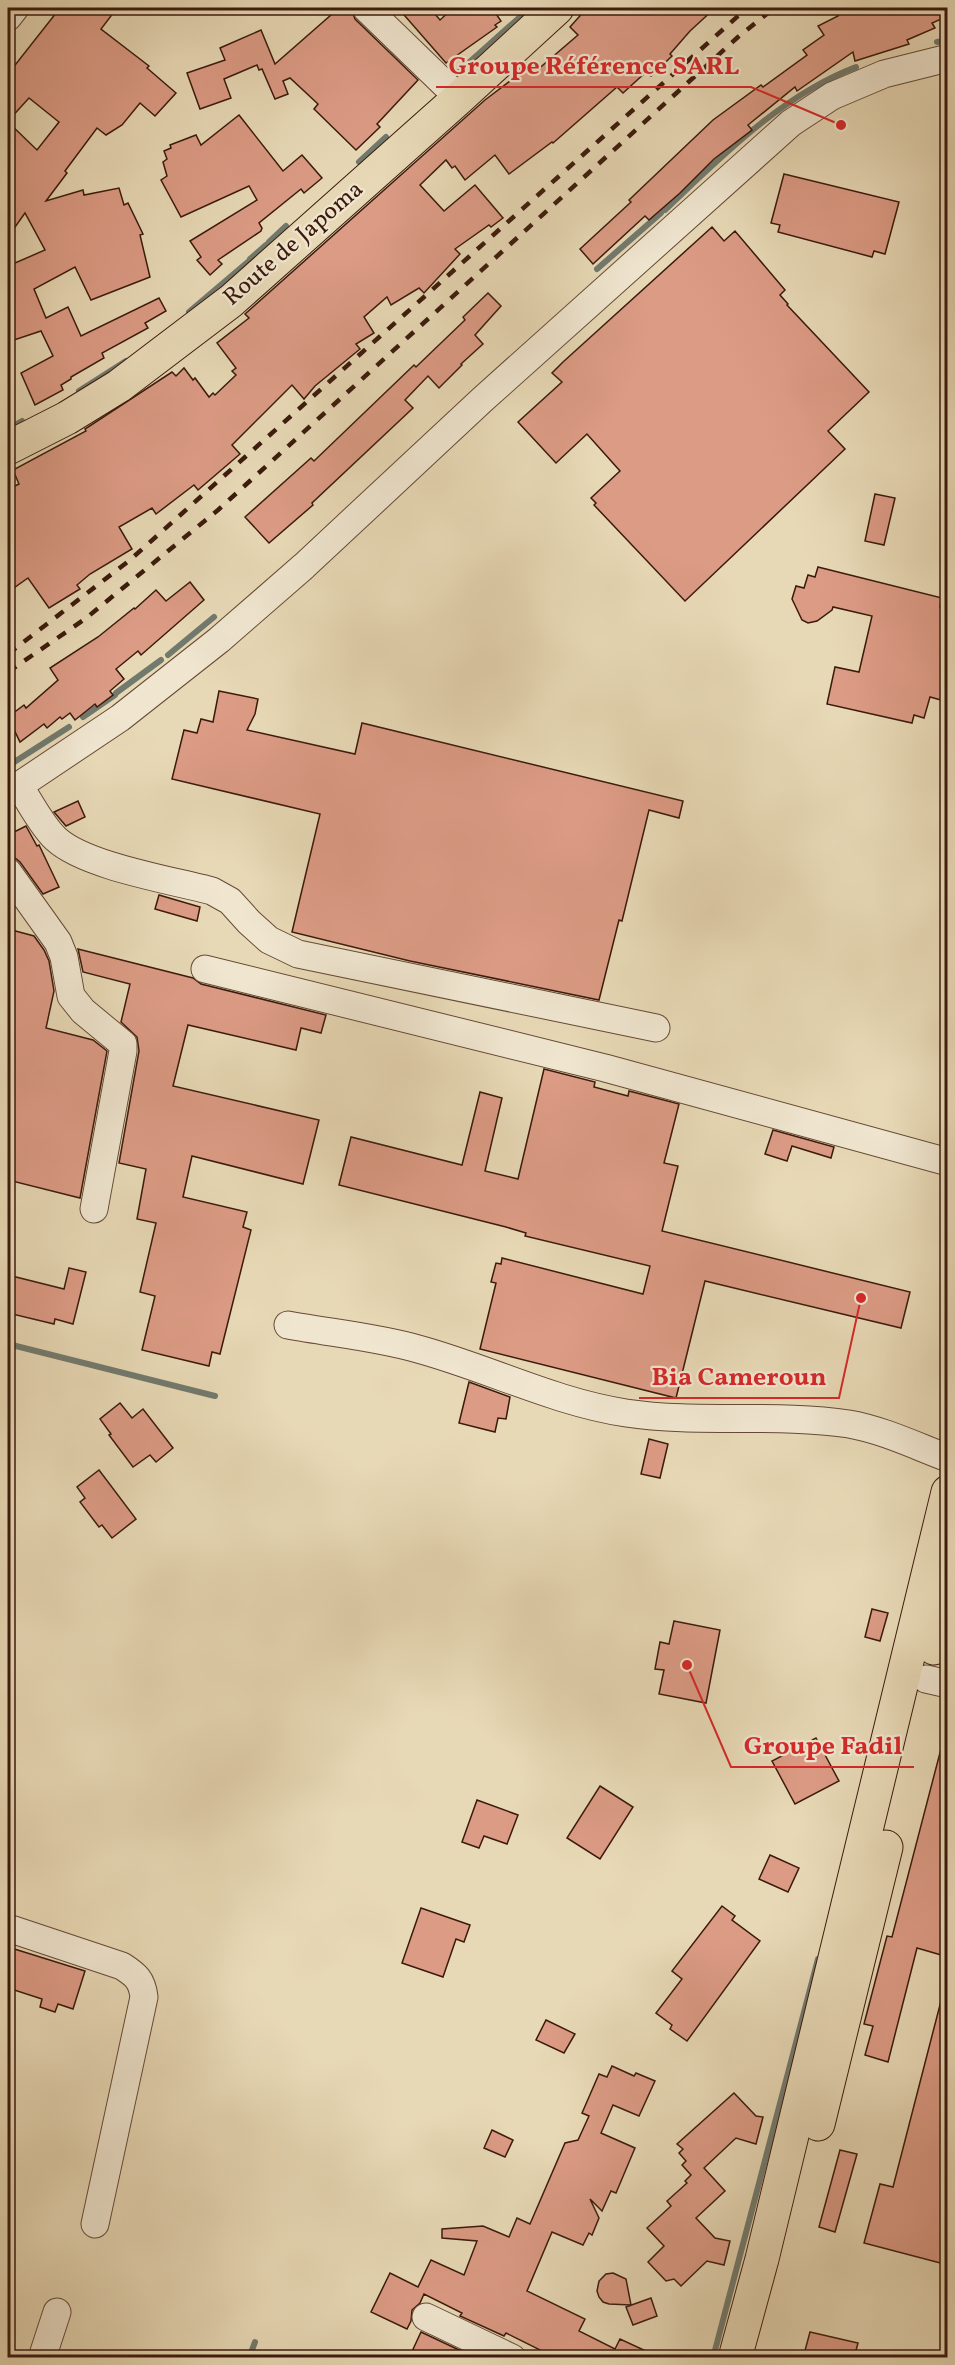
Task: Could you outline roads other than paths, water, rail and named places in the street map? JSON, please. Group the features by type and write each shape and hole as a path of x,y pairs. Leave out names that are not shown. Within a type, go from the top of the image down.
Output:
{"main road":[{"name":"Route de Japoma","path":"8,448 67,418 119,386 231,301 557,8"},
{"path":"758,2358 774,2262 851,1942 948,1492"},
{"path":"851,1942 937,1682 948,1593"},
{"path":"735,2358 774,2262"}],"street":[{"path":"8,17 10,8"},
{"path":"8,17 15,8"},
{"path":"366,8 459,98"},
{"path":"656,1028 298,954 269,940 230,901 212,891 92,860 72,852 54,838 13,789 120,718 219,640 304,566 492,392 791,123 832,96 884,74 948,58"},
{"path":"8,872 58,942 64,957 71,996 83,1011 123,1044 94,1209"},
{"path":"205,969 605,1068 948,1162"},
{"path":"288,1325 417,1348 584,1403 626,1413 676,1418 820,1421 850,1424 879,1432 948,1458"},
{"path":"8,1928 122,1966 135,1974 143,1984 144,1997 95,2224"},
{"path":"42,2358 57,2312"},
{"path":"426,2317 512,2358"}],"waterway":[{"path":"454,76 530,8"},
{"path":"937,42 948,40"},
{"path":"665,210 731,149 778,111 829,79 856,67"},
{"path":"359,162 386,137"},
{"path":"597,269 661,213"},
{"path":"269,242 286,226"},
{"path":"250,259 266,245"},
{"path":"189,312 249,261"},
{"path":"79,391 126,361"},
{"path":"8,429 22,421"},
{"path":"168,655 214,617"},
{"path":"116,693 161,660"},
{"path":"83,717 115,695"},
{"path":"8,766 69,727"},
{"path":"8,1344 215,1396"},
{"path":"713,2358 818,1959"},
{"path":"249,2358 255,2342"}],"railway":[{"path":"8,654 130,560 747,8"},
{"path":"8,672 85,619 218,510 738,37 774,8"}],"place":[{"name":"Groupe Référence SARL","path":"841,125"},
{"name":"Bia Cameroun","path":"861,1298"},
{"name":"Groupe Fadil","path":"687,1665"}]}
